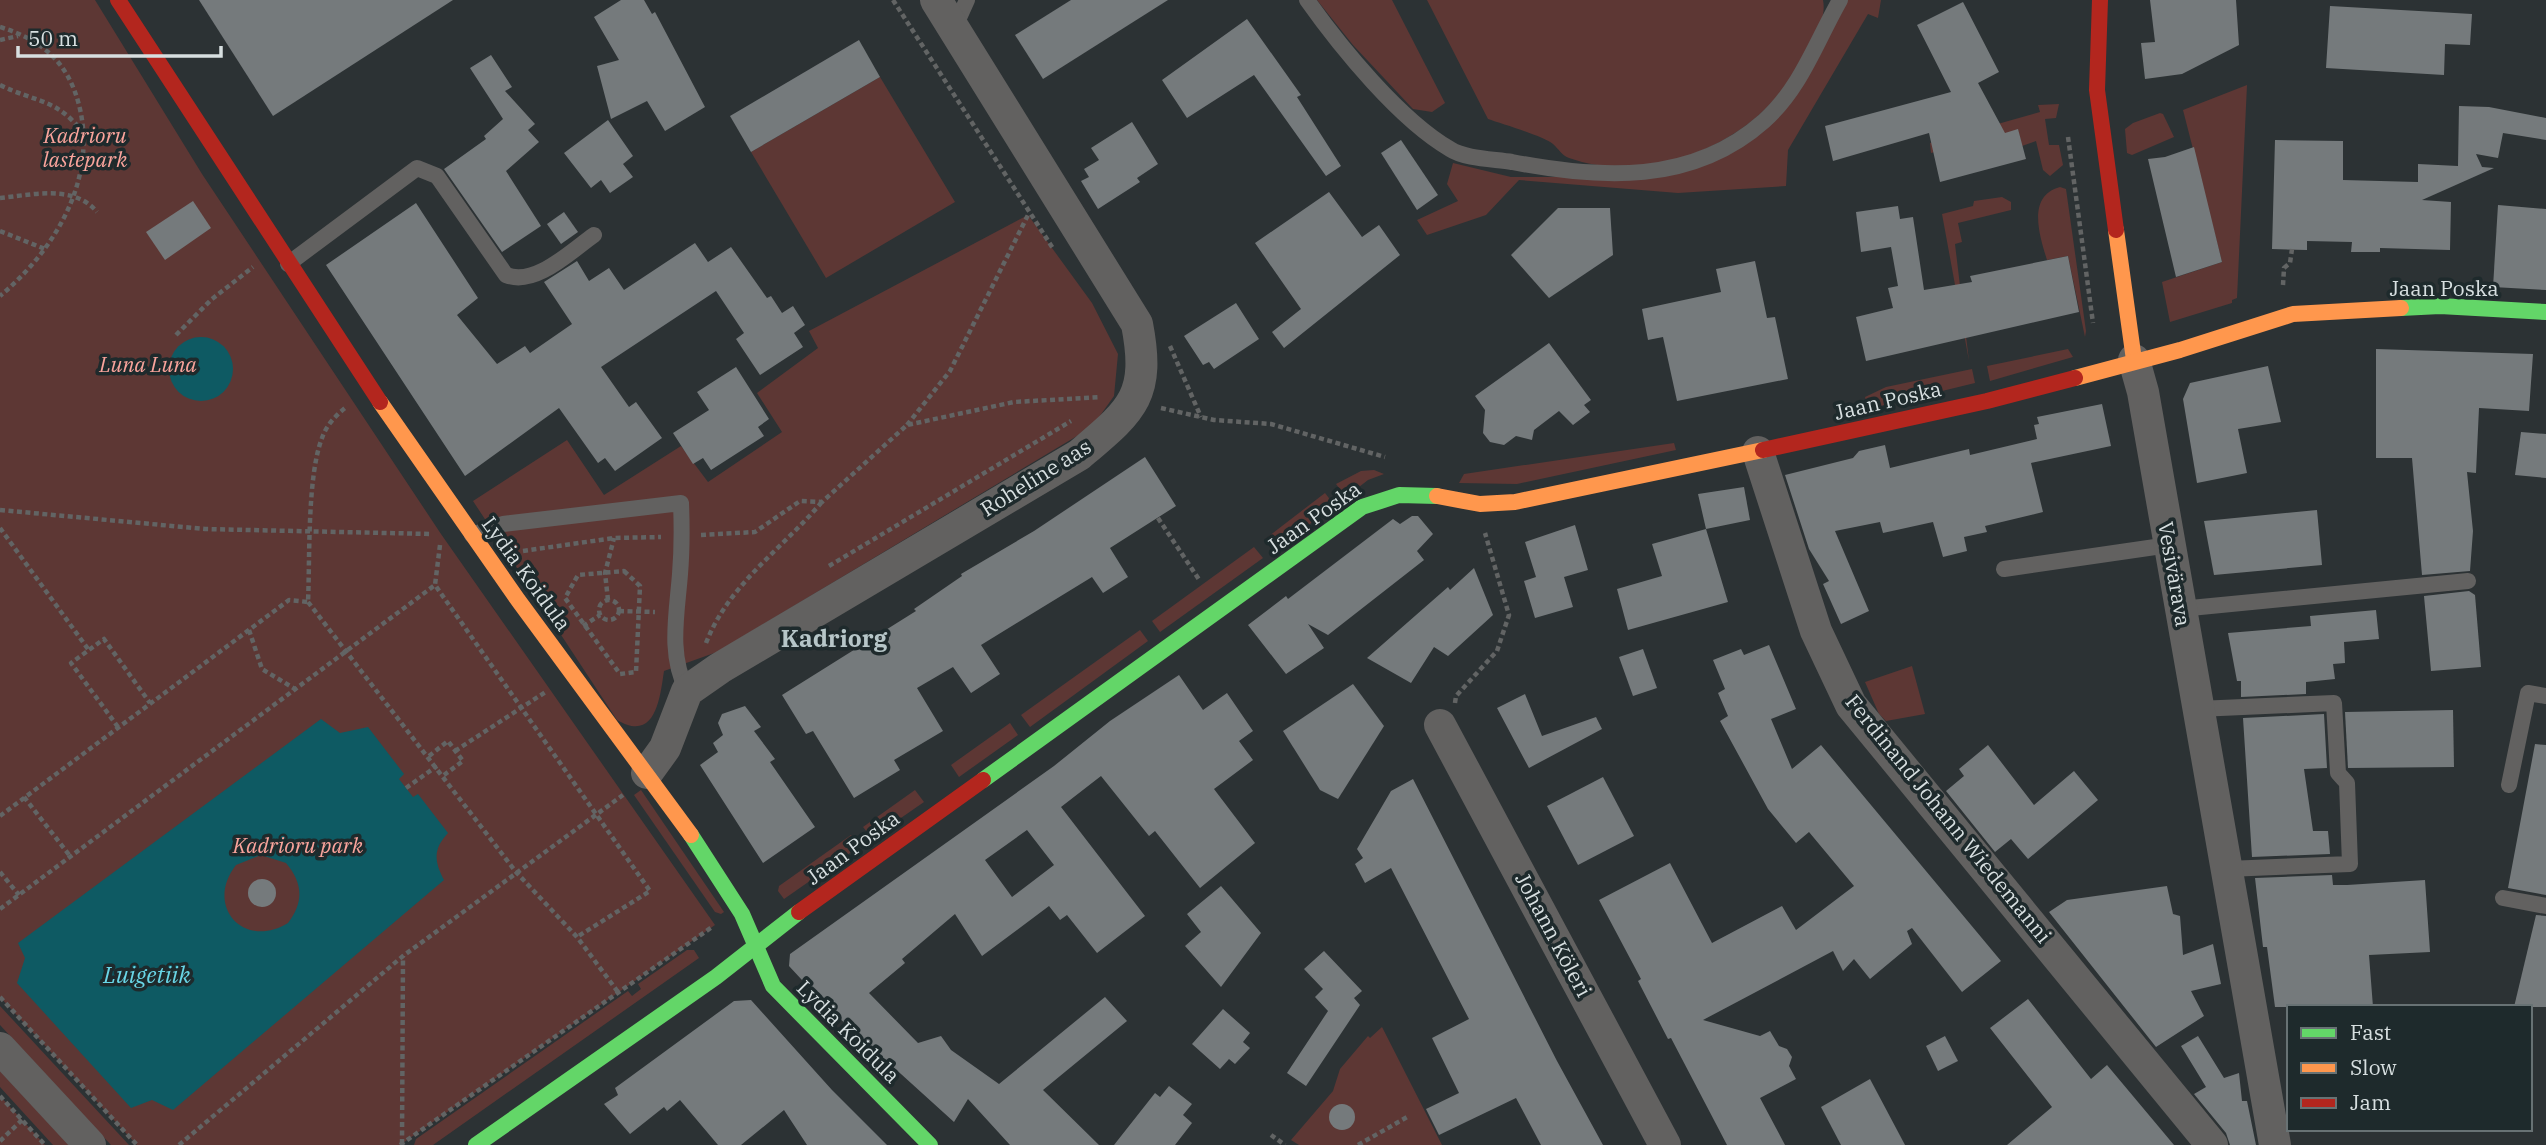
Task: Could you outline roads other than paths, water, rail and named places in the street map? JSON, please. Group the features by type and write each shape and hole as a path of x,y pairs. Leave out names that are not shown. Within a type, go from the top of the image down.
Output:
{"street":[{"name":"Lydia Koidula","path":"118,0 282,259 488,558 630,783 739,908 764,973 773,986 930,1145"},
{"name":"Roheline aas","path":"687,691 720,668 1079,455 1121,419 1143,380 1143,354 1137,324 936,0"},
{"name":"Vesivärava","path":"2100,0 2097,90 2134,360 2143,392 2275,1145"},
{"name":"Jaan Poska","path":"476,1145 716,977 755,945 1362,507 1384,496 1414,493 1499,504 1758,452 1987,401 2180,350 2293,314 2440,306 2546,312"},
{"name":"Ferdinand Johann Wiedemanni","path":"1758,452 1816,631 1851,705 2212,1145"},
{"path":"630,783 665,748 687,691"},
{"name":"Johann Köleri","path":"1440,725 1665,1145"},
{"path":"0,1048 90,1145"}],"lane":[{"path":"954,29 967,0"},
{"path":"1307,0 1403,115 1452,151 1560,171 1615,175 1643,174 1695,162 1723,149 1763,122 1795,86 1840,0"},
{"path":"282,259 417,168 437,176 506,275 517,280 530,278 594,235"},
{"path":"472,536 503,524 681,503 682,537 674,647 678,673 687,691"},
{"path":"2004,569 2169,545"},
{"path":"2180,609 2468,581"},
{"path":"2510,785 2528,693 2546,696"},
{"path":"2197,709 2334,703 2338,773 2347,783 2350,864 2227,869"},
{"path":"2503,898 2546,906"}],"water":[{"path":"201,337 219,343 227,351 233,369 227,387 219,395 201,401 183,395 175,387 169,369 175,351 183,343"},
{"name":"Luigetiik","path":"321,719 340,733 368,727 404,774 399,779 413,797 418,794 448,833 440,844 437,855 438,867 444,880 173,1110 152,1100 131,1108 17,983 25,958 18,943","holes":["261,855 286,863 296,878 299,893 297,908 288,923 272,930 257,931 233,920 224,895 227,880 236,865"]}],"district":[{"name":"Kadriorg","path":"834,639"}],"park label":[{"name":"Kadrioru lastepark","path":"85,148"},
{"name":"Luna Luna","path":"148,365"},
{"name":"Kadrioru park","path":"298,846"}]}
